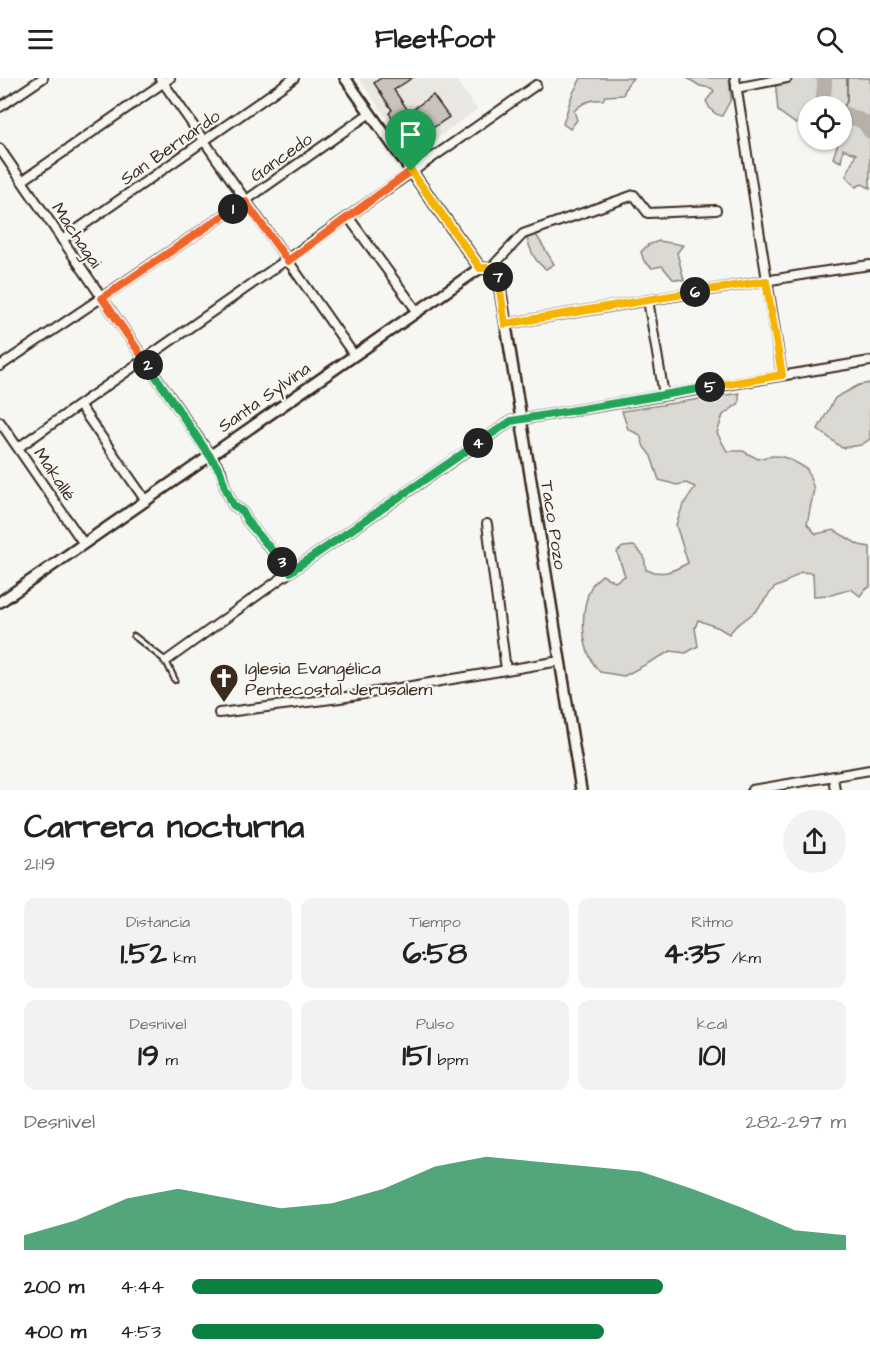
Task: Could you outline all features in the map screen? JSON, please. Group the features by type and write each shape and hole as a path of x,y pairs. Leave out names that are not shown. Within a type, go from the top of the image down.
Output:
{"street":[{"path":"0,107 43,78"},
{"name":"San Bernardo","path":"62,240 294,78"},
{"name":"Taco Pozo","path":"345,78 411,171 485,268 498,276 581,790"},
{"path":"735,78 782,375"},
{"path":"736,88 787,78"},
{"path":"22,181 165,80 245,201 354,355"},
{"path":"19,447 288,261 411,171 536,85"},
{"name":"Gancedo","path":"0,366 245,201 370,113"},
{"name":"Machagai","path":"0,149 210,455 220,471 233,505 242,511 248,522 290,572"},
{"path":"485,268 523,234 634,195 648,213 716,210"},
{"path":"349,218 417,311"},
{"path":"505,324 870,265"},
{"name":"Santa Sylvina","path":"0,602 417,311 485,268"},
{"path":"648,300 664,395"},
{"path":"166,661 290,572 511,421 870,361"},
{"path":"80,405 146,501"},
{"name":"Makallé","path":"0,422 84,544"},
{"path":"487,524 506,670"},
{"path":"219,713 340,698 560,661"},
{"path":"752,790 870,770"},
{"path":"833,777 835,790"}],"lane":[{"path":"134,636 166,661 175,680"}],"shaded area":[{"path":"359,78 454,78 477,109 412,156"},
{"path":"581,78 633,78 623,95 605,96 603,100 587,102 577,108 574,111 577,120 570,129 563,124 572,95"},
{"path":"687,78 729,78 731,99 722,116 714,113 706,101 714,91"},
{"path":"775,78 821,78 824,87 821,96 798,96 798,122 796,124 778,111"},
{"path":"828,78 870,78 870,125 866,119 852,113 852,96 826,96"},
{"path":"852,119 856,120 870,135 870,188 862,184 856,187 846,176 856,154 846,150 852,150"},
{"path":"836,150 843,150 841,162 833,158"},
{"path":"526,236 537,236 554,264 546,269 535,259"},
{"path":"659,241 683,245 677,253 684,280 673,279 662,266 652,268 644,261 641,252 648,245"},
{"path":"870,383 870,439 861,445 842,448 818,429 835,398 859,385"},
{"path":"739,393 739,403 723,415 717,433 727,451 743,451 758,459 772,456 784,457 807,469 814,489 807,524 816,534 834,530 859,545 870,547 870,587 865,589 860,596 851,589 831,595 814,596 813,573 801,572 774,588 756,611 729,634 698,620 695,628 698,646 686,653 671,651 624,676 600,672 588,653 585,642 585,607 592,585 602,575 615,582 625,576 617,552 623,547 634,546 644,556 646,570 652,572 668,572 688,563 676,525 683,505 695,487 686,483 677,485 659,480 651,456 644,447 640,435 628,429 622,411"}],"building":[{"path":"381,78 412,78 394,90 409,112 433,95 449,117 424,134 429,141 418,149 397,118 394,120 389,113 392,110 374,83"}],"waterway":[{"path":"823,96 824,78"},
{"path":"847,78 847,96"},
{"path":"852,117 864,122 870,131"}],"place":[{"name":"Iglesia Evangélica Pentecostal Jerusalem","path":"224,704"}],"route":[{"path":"411,171 480,268 490,268 495,271 498,276 505,324 766,281 782,375 511,421 290,572 248,522 242,511 233,505 220,471 210,455 102,298 245,201 288,261 411,171"}]}
